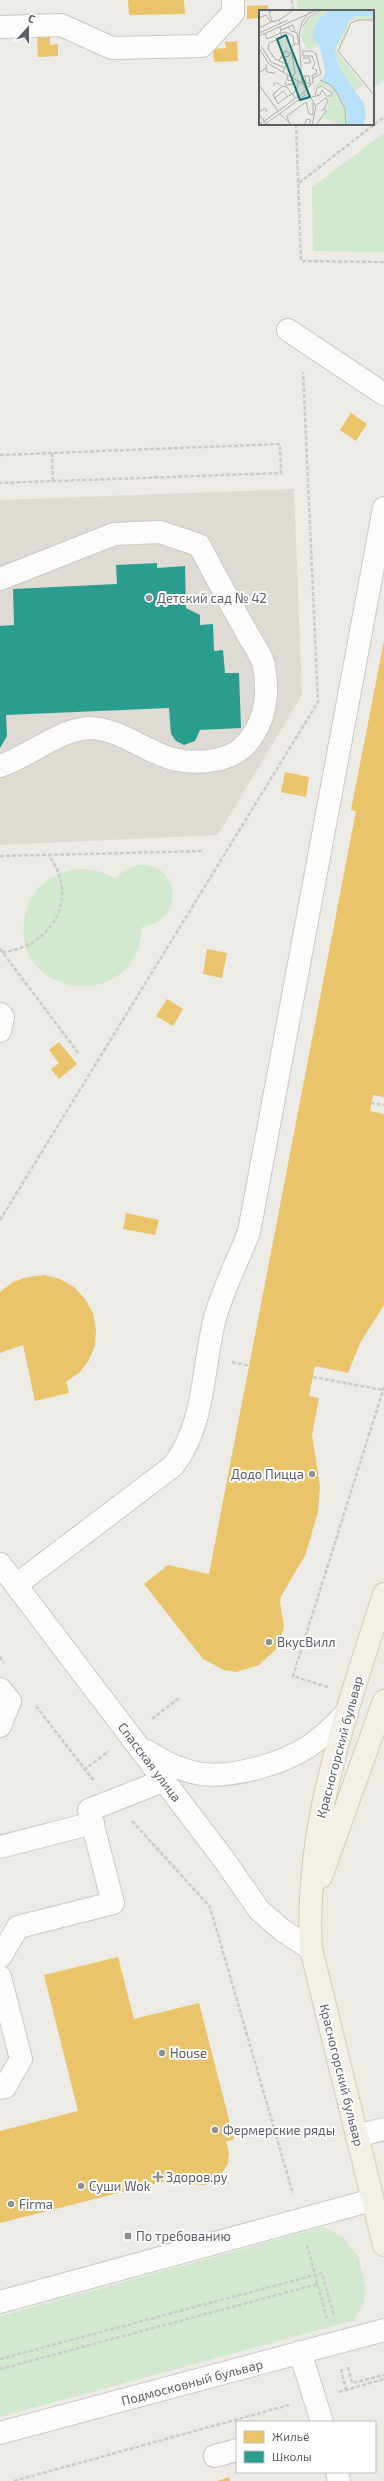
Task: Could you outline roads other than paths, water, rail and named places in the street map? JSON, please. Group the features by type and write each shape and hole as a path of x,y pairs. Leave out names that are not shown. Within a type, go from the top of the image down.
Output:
{"main road":[{"name":"Красногорский бульвар","path":"384,1594 347,1712 321,1811 310,1904 311,1949 384,2245"},
{"name":"Красногорский бульвар","path":"310,1904 384,1701"}],"street":[{"path":"0,27 61,25 112,48 202,46 233,13 233,0"},
{"path":"295,335 384,394"},
{"path":"16,1585 173,1466 186,1450 194,1429 216,1317 249,1232 384,508"},
{"path":"0,579 114,534 160,532 200,545 264,664 266,704 262,721 254,734 243,748 224,758 200,761 177,760 107,731 89,728 68,733 16,761 0,766"},
{"path":"0,1014 2,1017 0,1031"},
{"name":"Спасская улица","path":"0,1564 165,1780 259,1910 282,1930 311,1949"},
{"path":"0,1689 10,1701 0,1726"},
{"path":"138,1745 165,1763 193,1773 229,1775 284,1761 306,1750 327,1734 347,1712"},
{"path":"0,1957 18,1927 113,1903 90,1810 165,1780"},
{"path":"0,1847 93,1823"},
{"path":"0,1978 21,2059 5,2087 0,2088"},
{"path":"357,2136 384,2129"},
{"path":"0,2302 372,2200"},
{"name":"Подмосковный бульвар","path":"0,2433 384,2330"},
{"path":"300,2352 322,2421"},
{"path":"215,2456 236,2450"}],"place":[{"name":"Детский сад № 42","path":"149,598"},
{"name":"Додо Пицца","path":"312,1474"},
{"name":"ВкусВилл","path":"269,1642"},
{"name":"House","path":"162,2053"},
{"name":"Фермерские ряды","path":"215,2130"},
{"name":"Здоров.ру","path":"158,2177"},
{"name":"Суши Wok","path":"81,2186"},
{"name":"Firma","path":"11,2204"},
{"name":"По требованию","path":"128,2236"}]}
